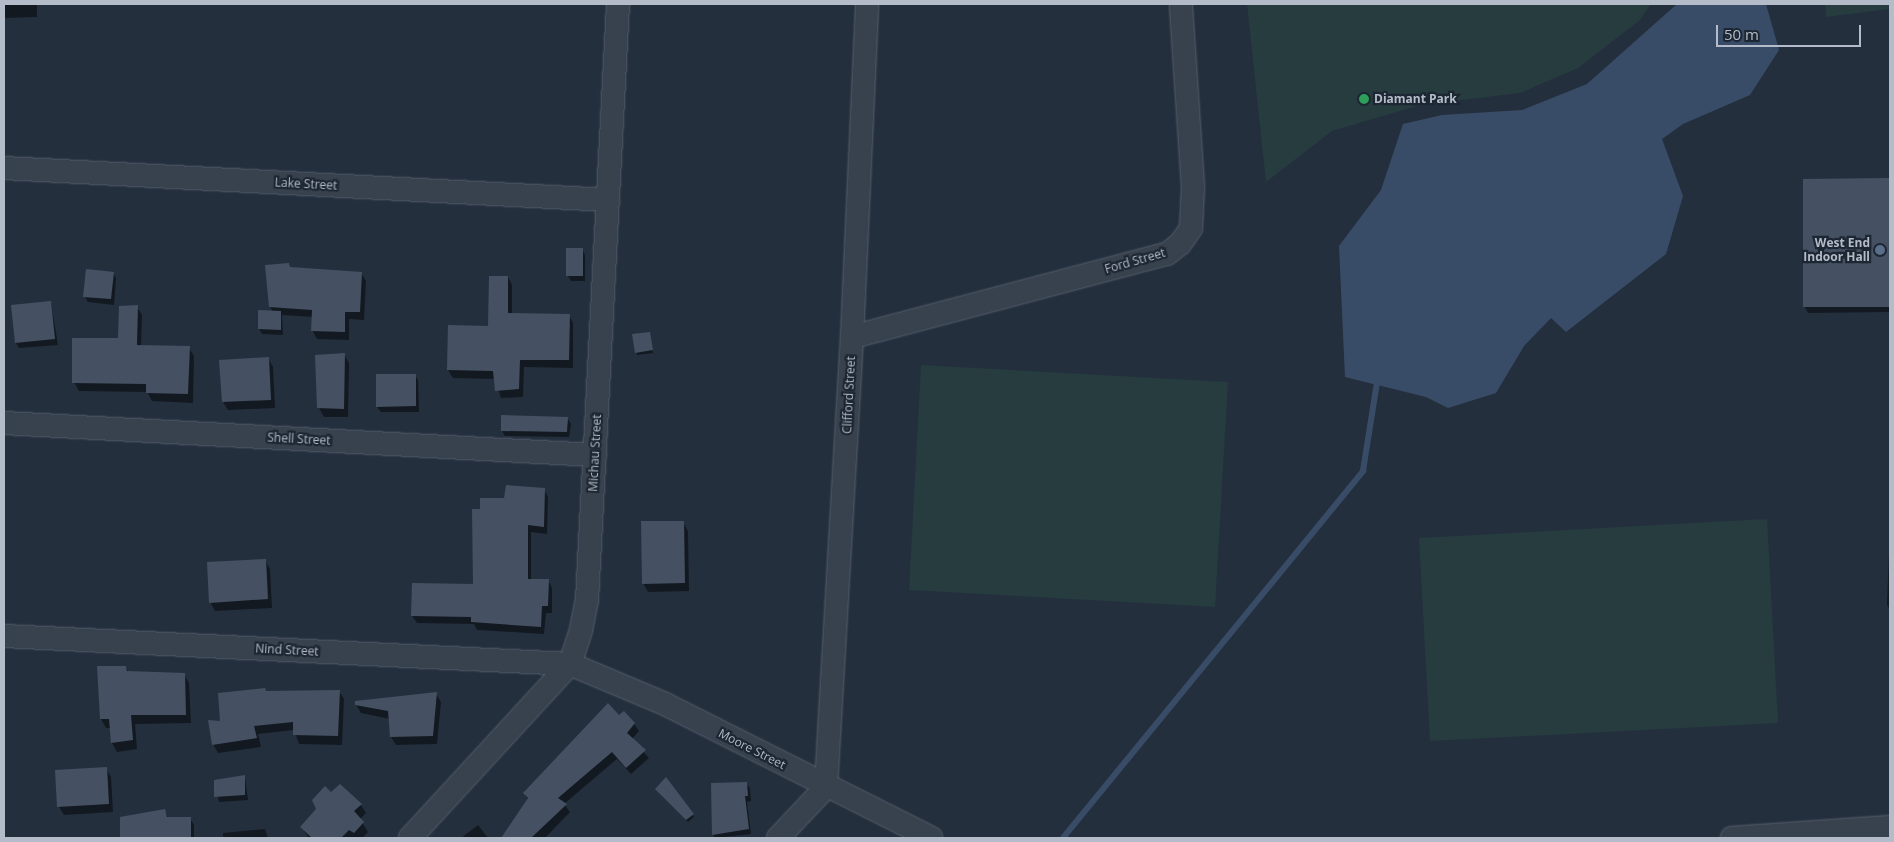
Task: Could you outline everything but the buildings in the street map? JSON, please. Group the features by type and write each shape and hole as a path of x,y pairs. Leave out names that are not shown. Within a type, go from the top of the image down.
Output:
{"street":[{"name":"Michau Street","path":"410,838 570,664 587,600 618,4"},
{"name":"Clifford Street","path":"826,787 852,337 867,4"},
{"name":"Ford Street","path":"852,337 1167,254 1180,244 1191,228 1193,187 1182,4"},
{"name":"Lake Street","path":"4,168 608,200"},
{"name":"Shell Street","path":"4,422 595,455"},
{"name":"Nind Street","path":"4,636 570,664"},
{"name":"Moore Street","path":"570,664 665,704 930,838"},
{"path":"778,838 826,787"},
{"path":"1732,838 1890,827"}],"green space":[{"name":"Diamant Park","path":"1247,4 1651,4 1640,20 1578,68 1520,93 1420,105 1332,131 1266,182"},
{"path":"1825,4 1890,4 1890,9 1826,17"},
{"path":"921,365 1228,382 1215,607 909,590"},
{"path":"1767,519 1778,723 1430,741 1419,538"}],"water":[{"path":"1677,4 1766,4 1779,50 1750,95 1683,124 1662,139 1683,196 1666,254 1566,332 1551,318 1524,346 1496,393 1448,408 1426,397 1345,377 1339,246 1381,190 1403,124 1442,115 1522,110 1587,84"}],"waterway":[{"path":"1063,838 1363,471 1377,383"}],"place":[{"name":"Diamant Park","path":"1364,99"},
{"name":"West End Indoor Hall","path":"1880,250"}]}
